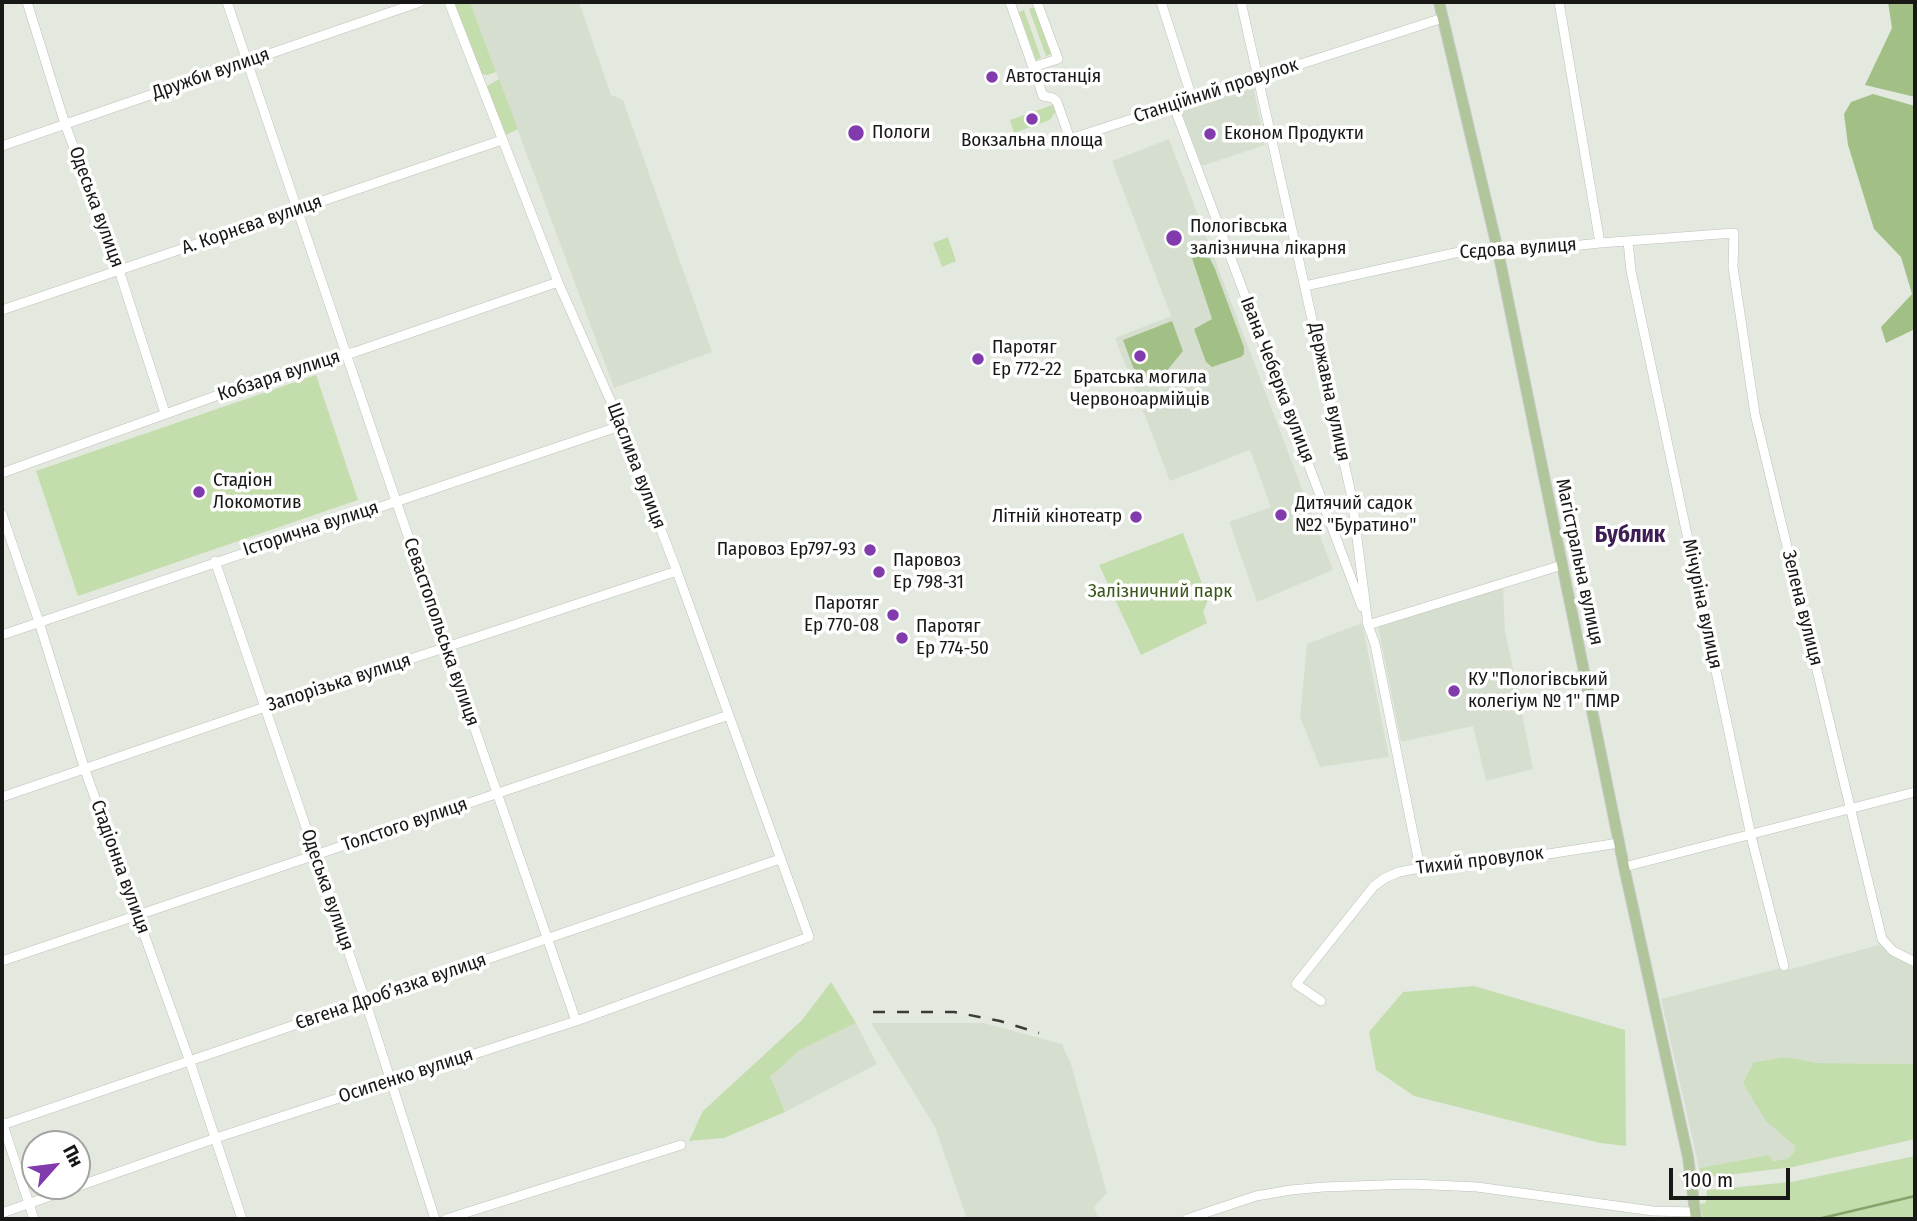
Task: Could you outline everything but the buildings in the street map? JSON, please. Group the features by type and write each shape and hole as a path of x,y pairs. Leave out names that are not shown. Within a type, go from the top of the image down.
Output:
{"main road":[{"name":"Магістральна вулиця","path":"1439,2 1498,251 1624,867 1686,1147 1696,1216"}],"street":[{"name":"Одеська вулиця","path":"27,2 65,124 119,270 165,413"},
{"name":"Севастопольська вулиця","path":"227,2 496,794 576,1021"},
{"name":"Дружби вулиця","path":"2,146 420,2"},
{"name":"Щаслива вулиця","path":"449,2 558,282 620,426 677,572 809,937"},
{"path":"1010,2 1033,67 1058,59 1037,2"},
{"path":"1161,2 1192,98"},
{"name":"Державна вулиця","path":"1241,2 1354,508 1368,625 1375,644 1420,868"},
{"path":"1559,2 1600,243"},
{"name":"Станційний провулок","path":"1033,67 1043,96 1058,102 1070,139 1443,18"},
{"name":"Івана Чеберка вулиця","path":"1173,104 1368,625"},
{"name":"А. Корнєва вулиця","path":"2,310 502,140"},
{"name":"Сєдова вулиця","path":"1305,286 1464,251 1523,251 1734,233"},
{"name":"Зелена вулиця","path":"1734,233 1733,267 1755,414 1882,939 1893,951 1915,962"},
{"name":"Мічуріна вулиця","path":"1628,241 1631,271 1751,836 1784,966"},
{"name":"Кобзаря вулиця","path":"2,473 165,413 558,282"},
{"name":"Історична вулиця","path":"2,635 620,426"},
{"name":"Стадіонна вулиця","path":"2,513 85,770 190,1062 242,1219"},
{"name":"Одеська вулиця","path":"215,561 365,1000 435,1219"},
{"path":"1368,625 1562,565"},
{"name":"Запорізька вулиця","path":"2,797 265,707 677,572"},
{"name":"Толстого вулиця","path":"2,961 729,715"},
{"path":"1624,867 1915,792"},
{"name":"Тихий провулок","path":"1321,1001 1296,984 1374,886 1398,872 1490,863 1619,843"},
{"name":"Євгена Дроб’язка вулиця","path":"2,1124 780,859"},
{"name":"Осипенко вулиця","path":"2,1213 216,1138 576,1021 809,937"},
{"path":"2,1124 34,1219"},
{"path":"446,1219 681,1145"},
{"path":"1187,1219 1256,1196 1323,1186 1446,1185 1696,1216"}],"shaded area":[{"path":"470,2 579,2 611,95 623,100 712,352 614,388"},
{"path":"1253,86 1265,145 1202,166 1180,109"},
{"name":"Пологівська залізнична лікарня","path":"1169,139 1333,570 1257,602 1229,522 1271,507 1250,450 1170,481 1115,338 1171,316 1112,161"},
{"name":"КУ \"Пологівський колегіум № 1\" ПМР","path":"1503,587 1505,630 1533,769 1486,781 1473,726 1401,742 1378,627"},
{"path":"1362,623 1389,757 1320,767 1300,717 1307,644"},
{"path":"1882,944 1915,964 1915,1064 1818,1063 1787,1057 1754,1062 1768,1120 1795,1146 1794,1152 1787,1159 1773,1161 1769,1155 1699,1168 1661,999 1781,968 1788,970"},
{"path":"856,1023 877,1064 785,1112 769,1078 800,1050"},
{"path":"871,1023 984,1023 1062,1044 1071,1064 1107,1193 1094,1207 1099,1219 967,1219 935,1127"}],"green space":[{"path":"454,2 470,2 496,72 487,75 482,74"},
{"path":"1888,2 1915,2 1915,97 1865,85 1892,28"},
{"path":"1034,7 1051,54 1046,56 1029,9"},
{"path":"1024,10 1041,58 1036,60 1019,12"},
{"path":"499,79 518,129 506,135 487,86"},
{"path":"1873,94 1915,106 1915,329 1886,343 1881,327 1912,294 1901,257 1874,229 1848,145 1844,114 1851,102"},
{"path":"1055,104 1057,109 1050,120 1014,133 1010,120"},
{"path":"948,237 956,261 942,267 933,243"},
{"path":"1206,251 1244,347 1241,357 1212,367 1206,362 1194,329 1212,319 1192,258"},
{"path":"1172,321 1183,351 1165,373 1139,383 1123,340"},
{"name":"Стадіон Локомотив","path":"316,375 358,500 78,596 36,471"},
{"name":"Залізничний парк","path":"1183,533 1208,600 1203,612 1207,623 1141,655 1099,565"},
{"path":"831,982 856,1023 800,1050 770,1077 785,1112 724,1138 689,1141 703,1111 802,1020"},
{"path":"1474,986 1625,1030 1626,1146 1600,1143 1414,1096 1376,1070 1369,1032 1403,992"},
{"path":"1787,1057 1818,1063 1915,1064 1915,1139 1793,1167 1703,1178 1699,1168 1769,1155 1773,1161 1787,1159 1794,1152 1795,1146 1766,1121 1743,1083 1754,1062"},
{"path":"1915,1156 1915,1218 1703,1219 1700,1204 1706,1203 1707,1190 1791,1182"}],"waterway":[{"path":"1818,1219 1915,1196"}],"railway":[{"path":"873,1012 954,1012 1000,1021 1039,1033"}],"place":[{"name":"Автостанція","path":"992,77"},
{"name":"Вокзальна площа","path":"1032,119"},
{"name":"Пологи","path":"856,133"},
{"name":"Економ Продукти","path":"1210,134"},
{"name":"Пологівська залізнична лікарня","path":"1174,238"},
{"name":"Братська могила Червоноармійців","path":"1140,356"},
{"name":"Паротяг Ер 772-22","path":"978,359"},
{"name":"Стадіон Локомотив","path":"199,492"},
{"name":"Дитячий садок №2 \"Буратино\"","path":"1281,515"},
{"name":"Літній кінотеатр","path":"1136,517"},
{"name":"Паровоз Ер797-93","path":"870,550"},
{"name":"Паровоз Ер 798-31","path":"879,572"},
{"name":"Паротяг Ер 770-08","path":"893,615"},
{"name":"Паротяг Ер 774-50","path":"902,638"},
{"name":"КУ \"Пологівський колегіум № 1\" ПМР","path":"1454,691"}],"district":[{"name":"Бублик","path":"1630,536"}]}
